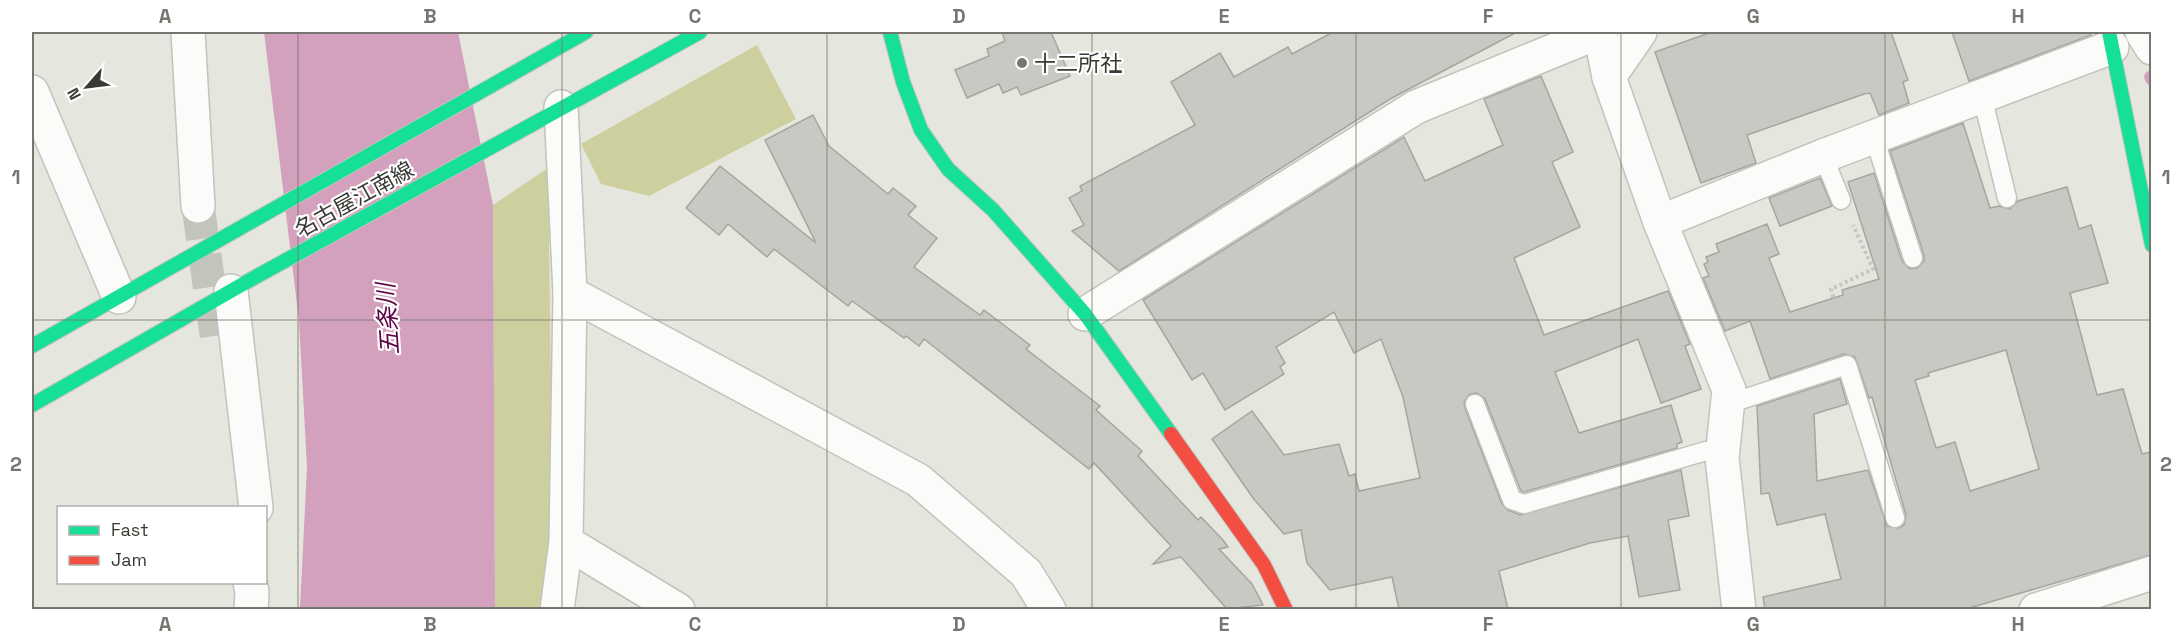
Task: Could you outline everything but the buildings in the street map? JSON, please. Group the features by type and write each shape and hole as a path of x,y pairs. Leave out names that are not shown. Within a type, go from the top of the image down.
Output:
{"main road":[{"name":"名古屋江南線","path":"32,346 586,32"},
{"name":"名古屋江南線","path":"32,405 561,107 700,32"},
{"path":"890,32 903,82 921,130 948,169 993,210 1085,314 1264,564 1286,609"},
{"path":"2110,39 2151,245"}],"street":[{"path":"188,32 198,206"},
{"path":"1085,314 1416,107 1600,32 1609,76 1660,222 1729,390 1723,450 1739,609"},
{"path":"1609,76 1640,32"},
{"path":"2142,32 2151,48"},
{"path":"1660,222 1823,156 1982,96 2110,39"},
{"path":"32,92 119,297"},
{"path":"557,609 566,542 570,293 561,107"},
{"path":"241,286 256,506"},
{"path":"570,293 918,480 1026,573 1049,609"},
{"path":"217,342 236,506"},
{"path":"566,542 678,609"},
{"path":"2036,609 2151,573"}],"lane":[{"path":"1982,96 2007,198"},
{"path":"1874,137 1913,258"},
{"path":"1823,156 1841,200"},
{"path":"1728,404 1847,365 1895,518"},
{"path":"1475,404 1512,500 1524,504 1706,451 1723,450"}],"path":[{"path":"1841,200 1873,269 1831,289 1849,357 1847,365"}],"green space":[{"path":"757,45 796,119 649,196 601,184 581,144"},
{"path":"548,168 553,528 543,609 495,609 493,205"}],"water":[{"name":"五条川","path":"264,32 458,32 493,205 495,609 300,609 307,467 299,321"}],"tunnel":[{"path":"198,206 217,341"}],"traffic: fast":[{"path":"32,346 586,32"},
{"path":"32,405 250,280 700,32"},
{"path":"890,32 903,82 921,130 948,169 993,210 1085,314 1171,434"},
{"path":"2109,32 2152,245"}],"traffic: jam":[{"path":"1171,434 1264,565 1286,610"}],"place":[{"name":"十二所社","path":"1022,63"}]}
